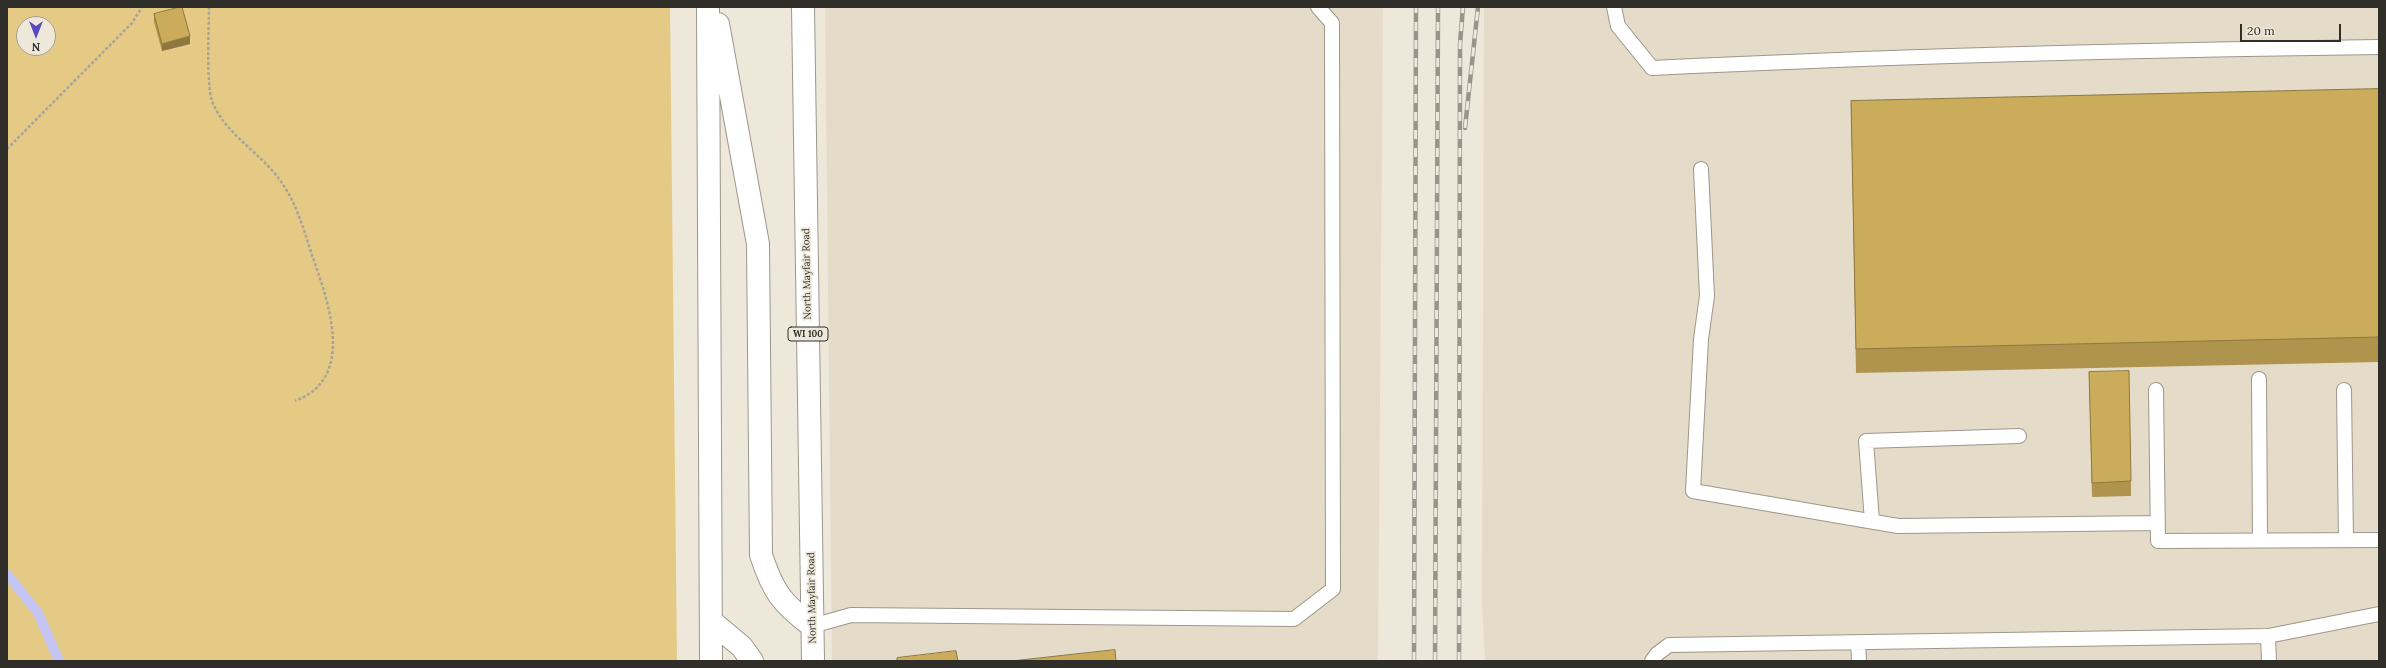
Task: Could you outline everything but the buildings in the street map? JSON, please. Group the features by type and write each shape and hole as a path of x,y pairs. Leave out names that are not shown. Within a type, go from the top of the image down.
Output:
{"main road":[{"path":"708,7 711,661"},
{"path":"715,7 758,244 761,555 772,586 790,610 812,626"},
{"name":"North Mayfair Road","path":"803,7 813,661"},
{"path":"711,621 742,647 752,661"}],"lane":[{"path":"812,626 851,615 1294,619 1333,589 1332,23 1318,7"},
{"path":"1614,7 1618,26 1652,68 1862,58 2162,50 2379,47"},
{"path":"1701,169 1707,296 1701,339 1693,491 1898,526 2158,523"},
{"path":"2259,379 2260,540"},
{"path":"2156,390 2158,541 2379,540"},
{"path":"2344,390 2346,540"},
{"path":"1872,521 1866,441 2019,436"},
{"path":"1652,661 1657,654 1669,645 2268,636 2379,614"},
{"path":"2268,636 2269,661"},
{"path":"1858,642 1859,661"}],"path":[{"path":"7,149 132,23 142,7"},
{"path":"209,7 212,99 226,124 268,164 294,201 329,303 333,347 331,364 318,388 306,397 295,401"}],"shaded area":[{"path":"7,7 670,7 677,661 7,661"},
{"path":"825,7 1383,7 1378,661 832,661"},
{"path":"1484,7 2379,7 2379,661 1485,661 1482,603"}],"waterway":[{"path":"7,574 38,613 59,661"}],"railway":[{"path":"1414,661 1416,7"},
{"path":"1435,661 1438,7"},
{"path":"1459,661 1460,44 1463,7"},
{"path":"1465,128 1478,7"}]}
